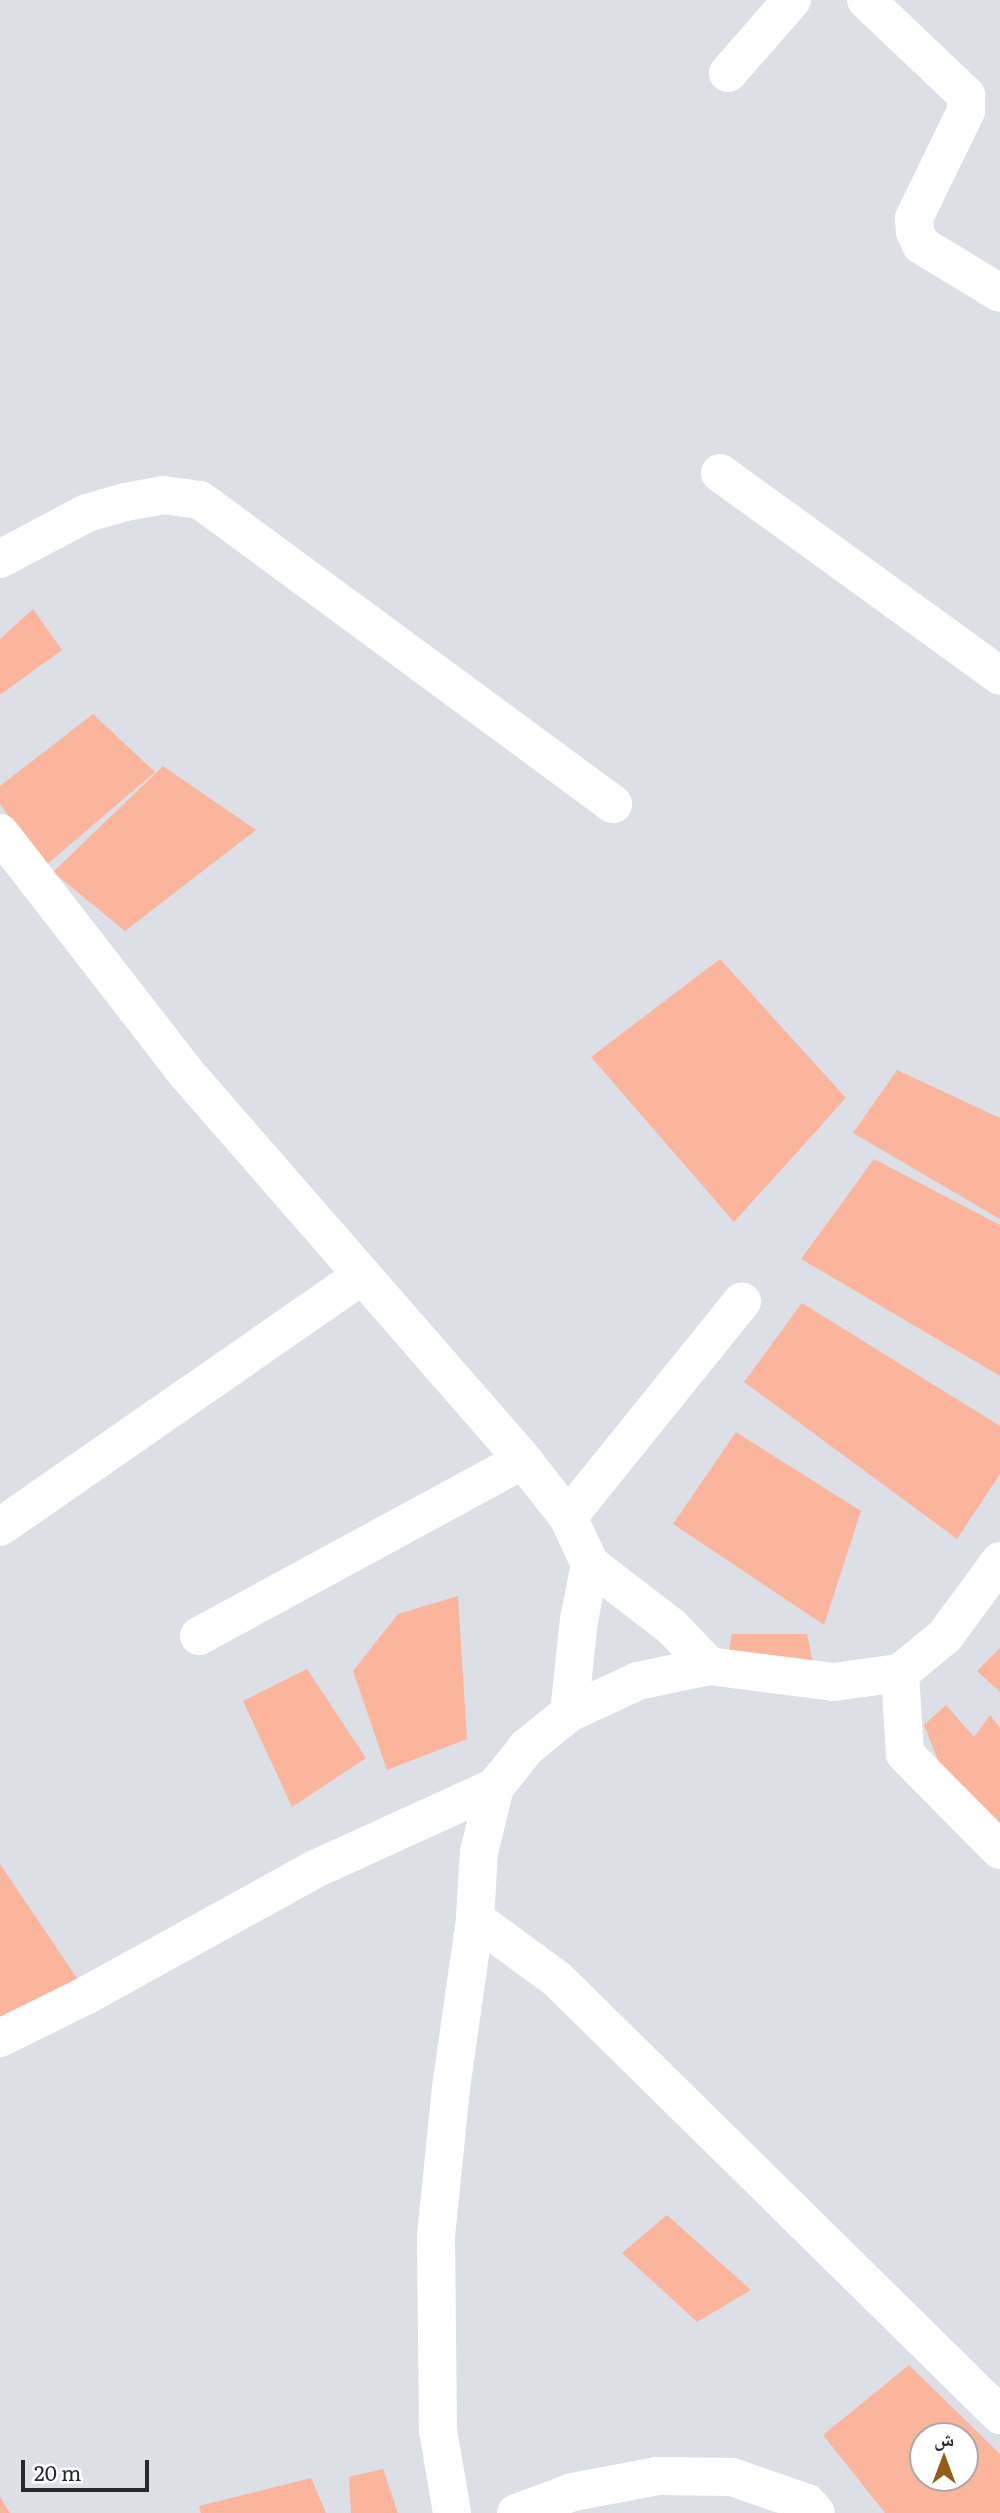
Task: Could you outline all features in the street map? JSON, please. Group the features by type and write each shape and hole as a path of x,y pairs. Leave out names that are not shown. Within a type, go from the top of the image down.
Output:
{"street":[{"path":"728,73 792,0"},
{"path":"866,0 966,95 966,111 914,218 915,232 921,245 1000,293"},
{"path":"720,473 1000,677"},
{"path":"0,559 18,552 88,513 125,502 163,495 200,500 613,804"},
{"path":"0,832 187,1074 523,1460 568,1517 590,1564 672,1628 709,1667"},
{"path":"0,1527 362,1275"},
{"path":"568,1517 742,1301"},
{"path":"199,1636 523,1460"},
{"path":"452,2513 438,2430 436,2236 451,2088 475,1919 479,1852 495,1787 527,1747 569,1713 638,1681 709,1667 834,1682 900,1673 945,1636 1000,1560"},
{"path":"569,1713 579,1620 590,1564"},
{"path":"900,1673 905,1754 1000,1850"},
{"path":"0,2038 85,1996 313,1870 495,1787"},
{"path":"475,1919 557,1979 1000,2415"},
{"path":"516,2513 573,2492 658,2476 732,2476 807,2503 816,2513"}],"building":[{"path":"33,609 62,650 0,695 0,639"},
{"path":"93,714 155,772 44,867 0,804 0,786"},
{"path":"163,766 256,830 125,931 53,872"},
{"path":"720,959 846,1098 734,1222 591,1057"},
{"path":"897,1070 1000,1118 1000,1219 853,1133"},
{"path":"874,1159 1000,1225 1000,1376 801,1259"},
{"path":"802,1303 1000,1426 1000,1474 957,1539 744,1382"},
{"path":"736,1432 861,1511 824,1625 673,1524"},
{"path":"458,1596 467,1739 387,1770 353,1671 398,1614"},
{"path":"732,1634 807,1634 814,1667 727,1659"},
{"path":"1000,1648 1000,1692 977,1671"},
{"path":"307,1669 366,1758 292,1807 243,1701"},
{"path":"946,1705 974,1737 990,1715 1000,1728 1000,1831 942,1770 924,1725"},
{"path":"0,1864 81,1984 0,2017"},
{"path":"667,2215 751,2290 697,2322 622,2253"},
{"path":"909,2365 967,2422 909,2422 909,2492 979,2492 979,2433 1000,2454 1000,2513 885,2513 823,2435"},
{"path":"383,2469 398,2513 351,2513 349,2477"},
{"path":"311,2478 326,2513 201,2513 199,2506"},
{"path":"0,2497 10,2513 0,2513"}]}
